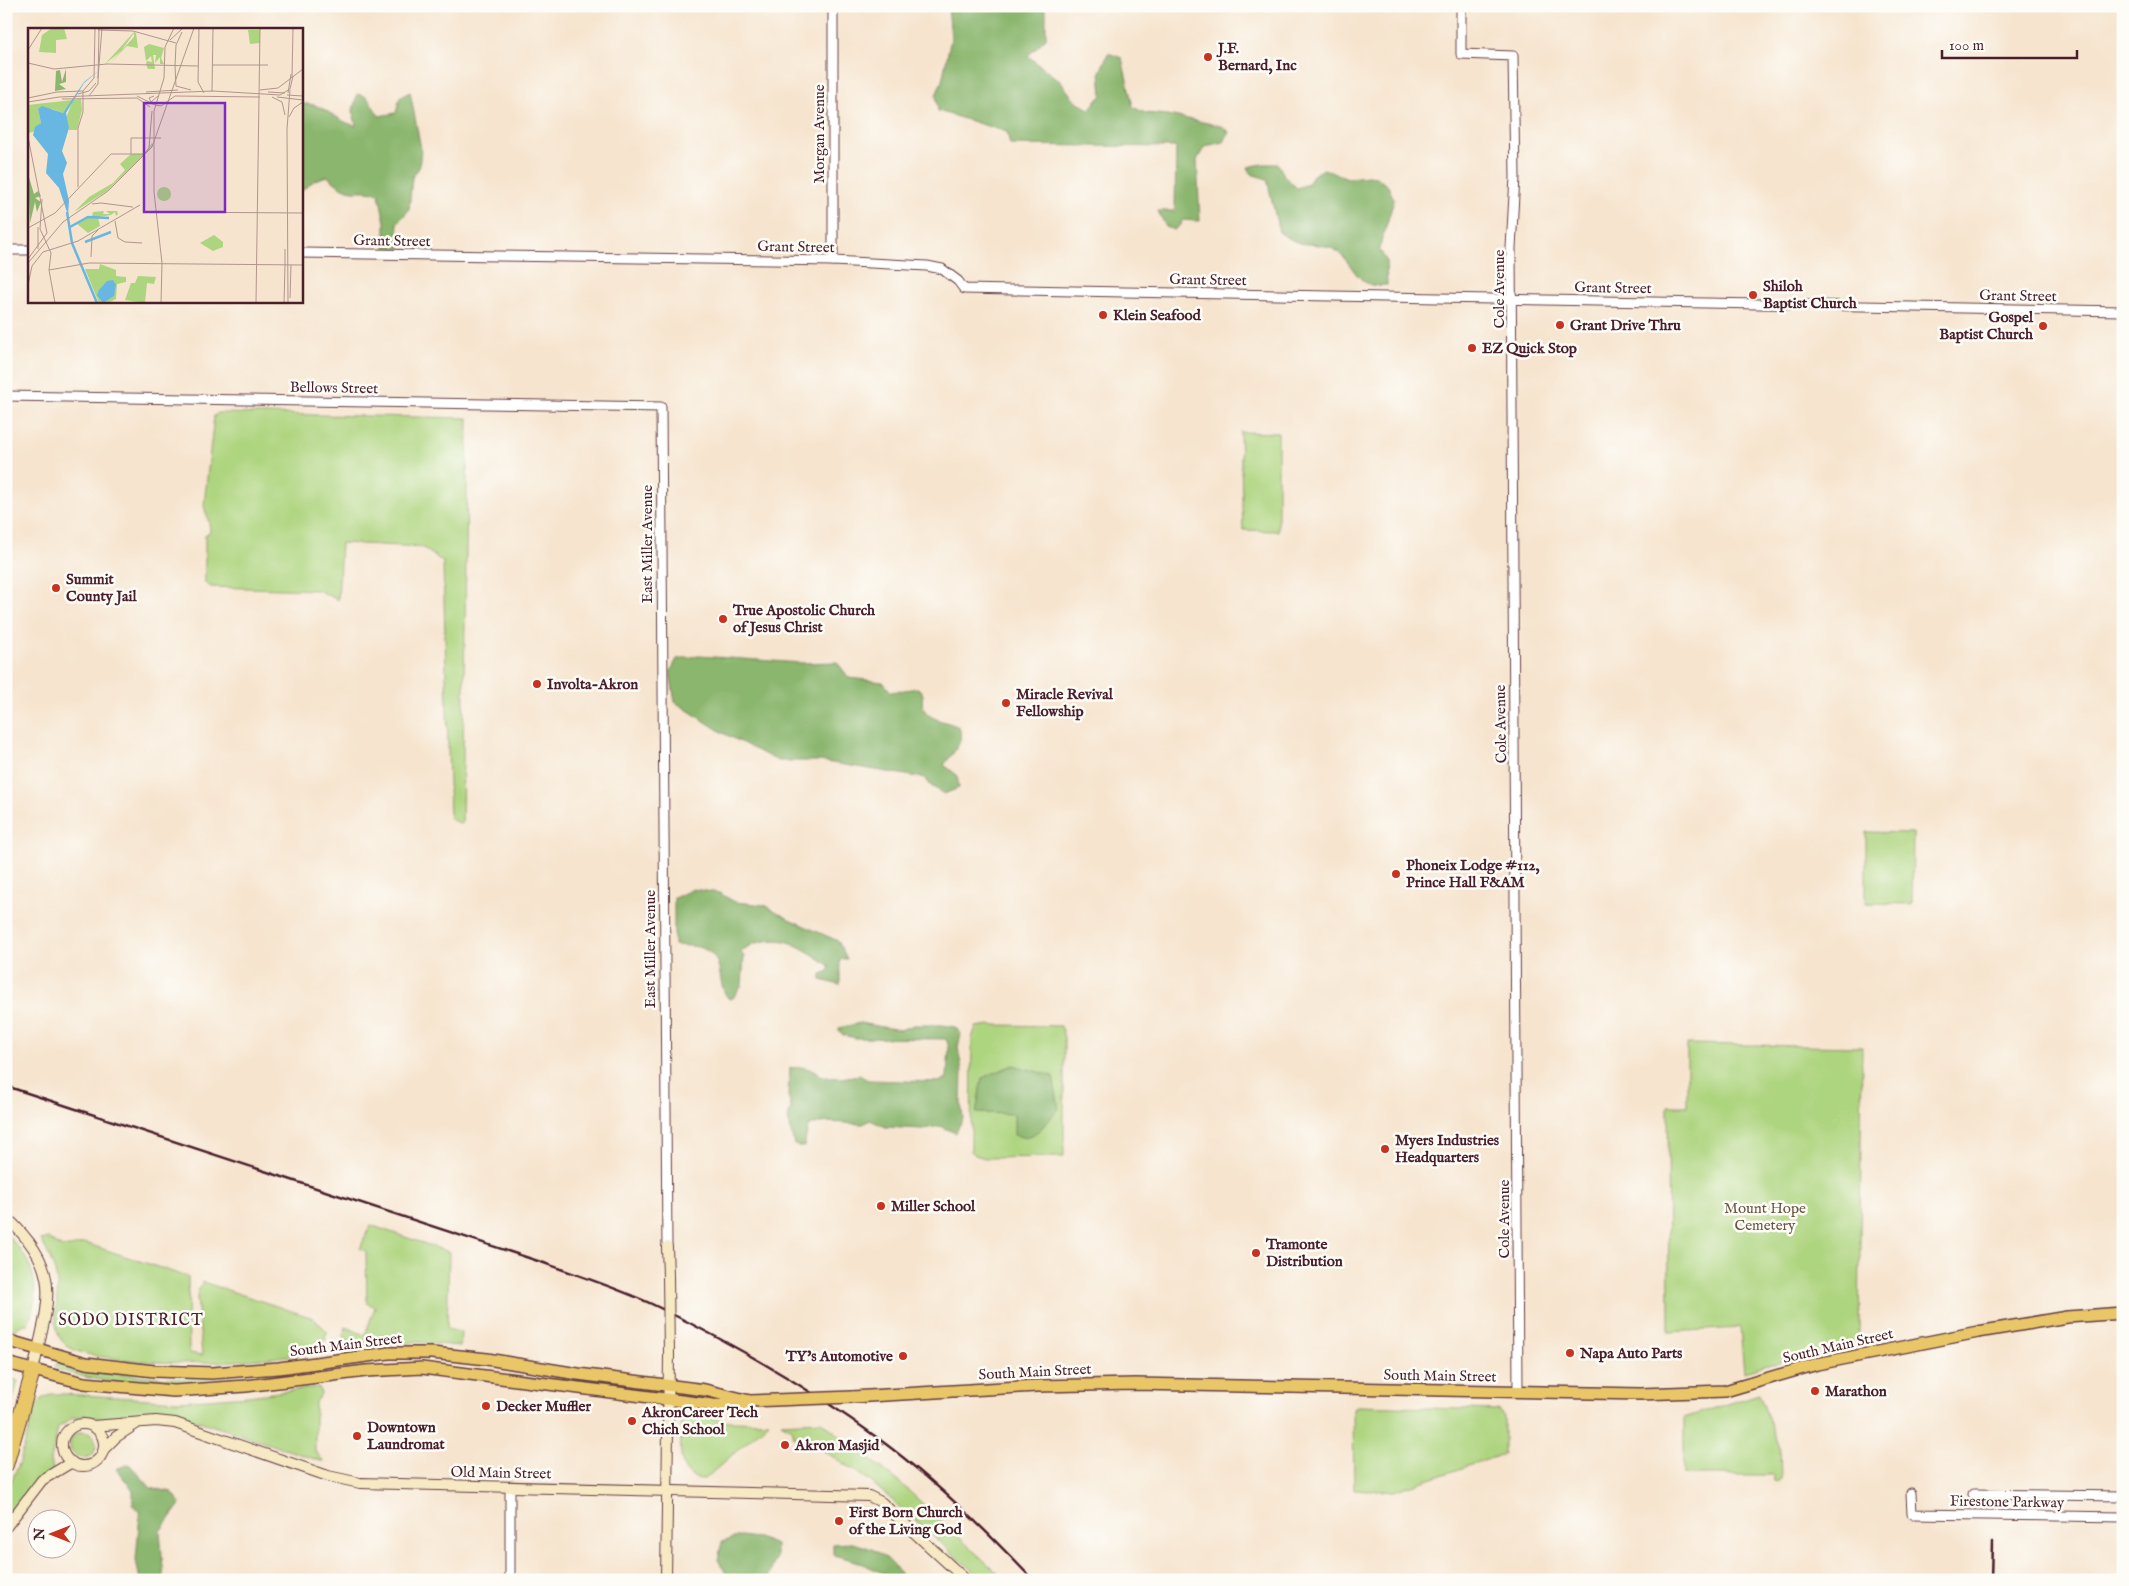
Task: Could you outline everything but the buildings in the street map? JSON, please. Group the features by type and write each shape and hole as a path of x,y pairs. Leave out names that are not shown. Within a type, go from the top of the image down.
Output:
{"highway":[{"path":"6,1465 33,1371"}],"main road":[{"path":"6,1217 35,1247 46,1274 48,1286 44,1321 33,1371"},
{"name":"East Miller Avenue","path":"666,1580 669,1398 668,1247"},
{"name":"South Main Street","path":"6,1340 37,1351 72,1360 129,1369 212,1373 279,1368 411,1352 487,1359 578,1374 705,1390 750,1401 1037,1386 1135,1384 1640,1394 1725,1391 1817,1364 1961,1335 2067,1317 2123,1313"},
{"name":"South Main Street","path":"6,1363 33,1371 105,1386 174,1391 246,1386 366,1370 422,1368 713,1405 740,1406 750,1401"},
{"name":"Old Main Street","path":"94,1426 156,1421 175,1423 328,1476 353,1482 510,1488 855,1495 874,1498 908,1525 966,1580"},
{"path":"78,1424 94,1426 102,1436 104,1449 100,1457 90,1464 81,1466 72,1462 62,1449 65,1434 78,1424"},
{"name":"Old Main Street","path":"104,1449 116,1437 137,1424"},
{"path":"6,1527 42,1480 72,1462"}],"street":[{"name":"Morgan Avenue","path":"833,6 833,261"},
{"name":"Cole Avenue","path":"1461,6 1461,54 1513,56 1515,177 1511,248 1518,1392"},
{"path":"6,250 28,250"},
{"name":"Grant Street","path":"302,253 833,261 942,269 958,281 964,289 2123,312"},
{"name":"Bellows Street","path":"6,396 662,407"},
{"name":"East Miller Avenue","path":"662,407 668,1247"},
{"path":"510,1488 510,1580"},
{"name":"Firestone Parkway","path":"1911,1493 1912,1514 2123,1517"},
{"name":"Firestone Parkway","path":"1973,1494 2123,1496"}],"green space":[{"path":"948,6 1043,6 1046,13 1046,38 1028,56 1061,82 1075,101 1089,109 1102,95 1100,72 1108,53 1122,58 1133,107 1145,113 1168,115 1222,126 1229,132 1224,142 1205,146 1197,160 1200,221 1182,220 1181,225 1174,230 1166,227 1158,211 1175,211 1176,147 1010,145 1007,132 938,111 936,95 942,81 951,38"},
{"path":"410,92 421,149 419,168 412,177 409,210 397,223 401,249 385,248 385,222 379,194 370,191 347,190 327,176 315,180 302,190 302,104 316,106 342,121 356,126 353,111 357,94 367,97 379,116 396,113 400,97"},
{"path":"1262,164 1278,164 1285,177 1297,188 1308,184 1313,175 1324,169 1348,178 1376,177 1388,186 1394,200 1379,249 1386,260 1387,285 1373,285 1365,282 1337,251 1331,248 1300,243 1287,238 1279,232 1267,179 1251,174 1248,167"},
{"path":"218,413 468,418 462,824 450,819 443,562 422,547 341,543 338,600 318,590 211,587 205,583 205,536 210,532 204,505 214,416"},
{"path":"1240,432 1278,433 1278,531 1243,530"},
{"path":"699,656 802,663 837,662 849,678 883,682 891,692 918,688 923,694 922,703 928,714 933,718 959,727 959,743 944,765 957,775 959,788 944,794 931,786 925,778 820,761 778,761 723,733 675,702 670,672 677,659"},
{"path":"1866,832 1913,833 1912,904 1866,903"},
{"path":"693,889 719,893 735,902 765,905 789,919 838,941 847,959 840,959 840,985 821,980 821,974 827,972 830,967 816,956 789,942 779,940 767,941 755,943 741,953 744,956 742,985 733,998 729,999 722,987 718,966 712,955 699,947 674,945 674,898"},
{"path":"860,1023 900,1030 914,1025 955,1027 961,1034 958,1047 962,1071 961,1103 963,1119 955,1133 941,1126 922,1129 886,1127 870,1120 863,1124 827,1122 808,1126 804,1147 794,1145 788,1118 791,1108 788,1096 790,1068 801,1067 814,1070 821,1076 841,1078 859,1075 868,1080 939,1082 947,1078 949,1047 946,1039 855,1038 843,1035 839,1031 839,1028"},
{"path":"990,1025 1061,1026 1064,1038 1064,1157 985,1158 975,1155 971,1151 972,1038 976,1027"},
{"name":"Mount Hope Cemetery","path":"1687,1044 1862,1047 1859,1339 1744,1372 1740,1328 1669,1332 1668,1106 1687,1106"},
{"path":"1013,1065 1053,1076 1059,1109 1040,1130 1028,1136 1014,1135 1014,1114 976,1113 982,1078"},
{"path":"370,1225 449,1252 447,1329 461,1332 460,1346 419,1342 357,1346 348,1344 343,1336 346,1327 365,1335 375,1307 367,1303 366,1251 360,1249"},
{"path":"6,1234 16,1244 29,1264 35,1286 28,1324 23,1324 14,1330 6,1328"},
{"path":"48,1238 62,1247 85,1243 188,1277 189,1353 202,1355 197,1297 198,1289 203,1282 313,1318 327,1331 325,1341 316,1352 239,1361 189,1363 138,1361 77,1351 64,1343 57,1332 56,1276 51,1260 41,1240"},
{"path":"58,1363 111,1373 169,1378 203,1379 288,1373 278,1377 208,1384 131,1384 81,1376 57,1369 55,1365"},
{"path":"6,1376 18,1381 6,1427"},
{"path":"319,1387 321,1394 315,1402 315,1451 323,1461 171,1412 152,1411 105,1420 85,1415 72,1418 58,1428 51,1460 53,1470 6,1523 6,1493 20,1462 34,1409 43,1398 52,1394 179,1401 249,1396"},
{"path":"1759,1394 1780,1448 1781,1479 1777,1482 1774,1481 1772,1475 1684,1475 1684,1418"},
{"path":"1357,1406 1497,1410 1504,1416 1504,1454 1394,1491 1354,1490 1353,1408"},
{"path":"684,1414 729,1421 769,1422 705,1479 695,1478 688,1473 681,1457 681,1418"},
{"path":"821,1421 897,1480 1005,1580 983,1580 869,1480 805,1439 801,1438 801,1441 794,1437 792,1429 781,1423"},
{"path":"83,1432 92,1436 96,1445 92,1454 83,1458 74,1454 70,1445 74,1436"},
{"path":"129,1464 151,1488 172,1492 181,1503 160,1531 164,1580 140,1580 136,1560 140,1513 133,1505 133,1490 116,1469"},
{"path":"740,1536 758,1538 776,1545 776,1558 767,1580 730,1580 718,1560 722,1542"},
{"path":"851,1543 869,1548 882,1555 905,1580 890,1580 888,1575 853,1560 833,1555 833,1544"}],"railway":[{"path":"6,1086 544,1263 616,1289 658,1307 715,1336 799,1384 853,1420 920,1471 997,1542 1033,1580"},
{"path":"1991,1580 1992,1543"}],"place":[{"name":"J.F. Bernard, Inc","path":"1208,57"},
{"name":"Shiloh Baptist Church","path":"1753,295"},
{"name":"Klein Seafood","path":"1103,315"},
{"name":"Grant Drive Thru","path":"1560,325"},
{"name":"Gospel Baptist Church","path":"2043,326"},
{"name":"EZ Quick Stop","path":"1472,348"},
{"name":"Summit County Jail","path":"56,588"},
{"name":"True Apostolic Church of Jesus Christ","path":"723,619"},
{"name":"Involta-Akron","path":"537,684"},
{"name":"Miracle Revival Fellowship","path":"1006,703"},
{"name":"Phoneix Lodge #112, Prince Hall F&AM","path":"1396,874"},
{"name":"Myers Industries Headquarters","path":"1385,1149"},
{"name":"Miller School","path":"881,1206"},
{"name":"Tramonte Distribution","path":"1256,1253"},
{"name":"Napa Auto Parts","path":"1570,1353"},
{"name":"TY's Automotive","path":"903,1356"},
{"name":"Marathon","path":"1815,1391"},
{"name":"Decker Muffler","path":"486,1406"},
{"name":"AkronCareer Tech Chich School","path":"632,1421"},
{"name":"Downtown Laundromat","path":"357,1436"},
{"name":"Akron Masjid","path":"785,1445"},
{"name":"First Born Church of the Living God","path":"839,1521"}],"district":[{"name":"SODO DISTRICT","path":"131,1321"}]}
